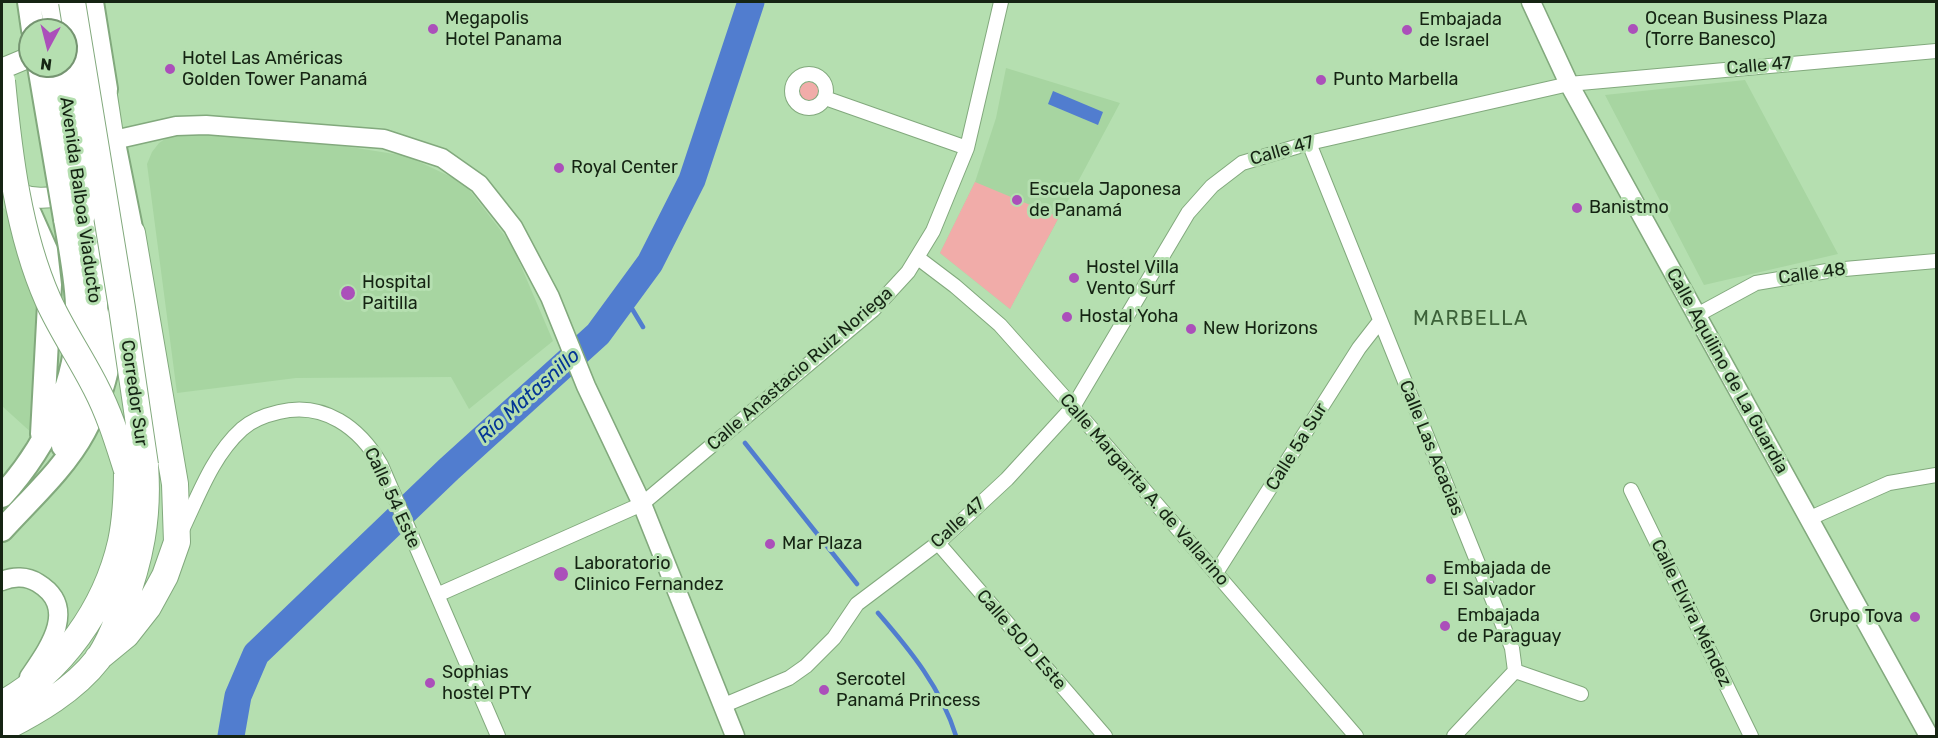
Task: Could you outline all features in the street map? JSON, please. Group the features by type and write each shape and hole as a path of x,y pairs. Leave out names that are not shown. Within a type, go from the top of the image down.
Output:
{"highway":[{"name":"Corredor Sur","path":"2,729 29,715 54,698 98,658 117,623 142,547 146,517 136,467 122,308 72,2"},
{"name":"Corredor Sur","path":"2,81 16,190 31,250 48,299 136,467 120,544 109,579 93,613 72,644 47,671 10,699"},
{"path":"98,658 126,635 148,607 165,576 177,542 175,484 131,226"}],"main road":[{"path":"28,2 31,18"},
{"path":"51,2 54,18"},
{"path":"2,530 70,454 84,432 102,387 122,295 131,226 92,2"},
{"path":"2,72 18,62"},
{"path":"78,65 86,69 106,89"},
{"name":"Avenida Balboa Viaducto","path":"42,78 96,295 95,336 86,384 54,473"},
{"name":"Avenida Balboa Viaducto","path":"2,496 23,472 58,410 70,376 78,332 75,217 62,78"},
{"path":"6,184 25,195 41,197 74,192 100,172 115,144"},
{"path":"6,184 30,214 46,250"},
{"path":"42,441 50,285 46,250 50,227 57,215 76,202 88,200 98,201 119,210 131,226"}],"street":[{"name":"Calle Anastacio Ruiz Noriega","path":"437,596 642,504 873,310 908,272 933,231 967,148 1001,2"},
{"name":"Calle Aquilino de La Guardia","path":"1531,2 1569,84 1929,736"},
{"name":"Calle 47","path":"722,706 789,678 806,666 834,638 857,604 938,543 1007,479 1073,407 1188,213 1212,186 1242,163 1309,143 1569,84 1936,51"},
{"path":"825,98 967,148"},
{"path":"115,144 176,126 206,124 384,139 442,158 460,169 486,192 513,227 550,297 586,386 642,504 735,736"},
{"name":"Calle Las Acacias","path":"1309,143 1512,648 1515,671"},
{"name":"Calle Margarita A. de Vallarino","path":"918,258 1000,325 1356,736"},
{"name":"Calle 48","path":"1697,315 1755,283 1833,270 1936,261"},
{"name":"Calle 5a Sur","path":"1216,573 1359,348 1380,321"},
{"name":"Calle 54 Este","path":"177,542 219,455 242,428 264,415 292,409 315,410 335,417 351,427 365,441 381,465 498,736"},
{"path":"1808,519 1889,483 1936,475"},
{"name":"Calle Elvira Méndez","path":"1631,490 1750,736"},
{"name":"Calle 50 D Este","path":"938,543 1105,736"},
{"path":"2,581 22,578 35,581 52,595 60,615 47,651 10,699"},
{"path":"1454,736 1515,671 1581,694"}],"shaded area":[{"name":"Escuela Japonesa de Panamá","path":"1006,68 1120,103 1010,309 940,253 975,182 996,118"},
{"path":"1745,80 1838,254 1704,285 1605,95"},
{"path":"809,82 816,85 819,92 816,99 809,102 802,99 799,92 802,85"},
{"name":"Hospital Paitilla","path":"190,132 350,147 407,156 464,183 512,245 553,341 469,409 451,377 296,378 177,393 147,164 159,143 173,134"},
{"path":"975,182 1059,217 1010,309 940,253"},
{"path":"2,207 10,214 40,297 34,435 2,406"}],"water":[{"path":"1053,91 1103,112 1098,125 1048,104"}],"waterway":[{"name":"Río Matasnillo","path":"231,736 238,696 256,654 449,469 598,334 650,263 692,180 751,2"},
{"path":"625,297 643,327"},
{"path":"745,443 857,584"},
{"path":"878,613 924,671 950,718 956,736"}],"place":[{"name":"Megapolis Hotel Panama","path":"433,29"},
{"name":"Ocean Business Plaza (Torre Banesco)","path":"1633,29"},
{"name":"Embajada de Israel","path":"1407,30"},
{"name":"Hotel Las Américas Golden Tower Panamá","path":"170,69"},
{"name":"Punto Marbella","path":"1321,80"},
{"name":"Royal Center","path":"559,168"},
{"name":"Escuela Japonesa de Panamá","path":"1017,200"},
{"name":"Banistmo","path":"1577,208"},
{"name":"Hostel Villa Vento Surf","path":"1074,278"},
{"name":"Hospital Paitilla","path":"348,293"},
{"name":"Hostal Yoha","path":"1067,317"},
{"name":"New Horizons","path":"1191,329"},
{"name":"Mar Plaza","path":"770,544"},
{"name":"Laboratorio Clinico Fernandez","path":"561,574"},
{"name":"Embajada de El Salvador","path":"1431,579"},
{"name":"Grupo Tova","path":"1915,617"},
{"name":"Embajada de Paraguay","path":"1445,626"},
{"name":"Sophias hostel PTY","path":"430,683"},
{"name":"Sercotel Panamá Princess","path":"824,690"}],"district":[{"name":"MARBELLA","path":"1471,319"}]}
